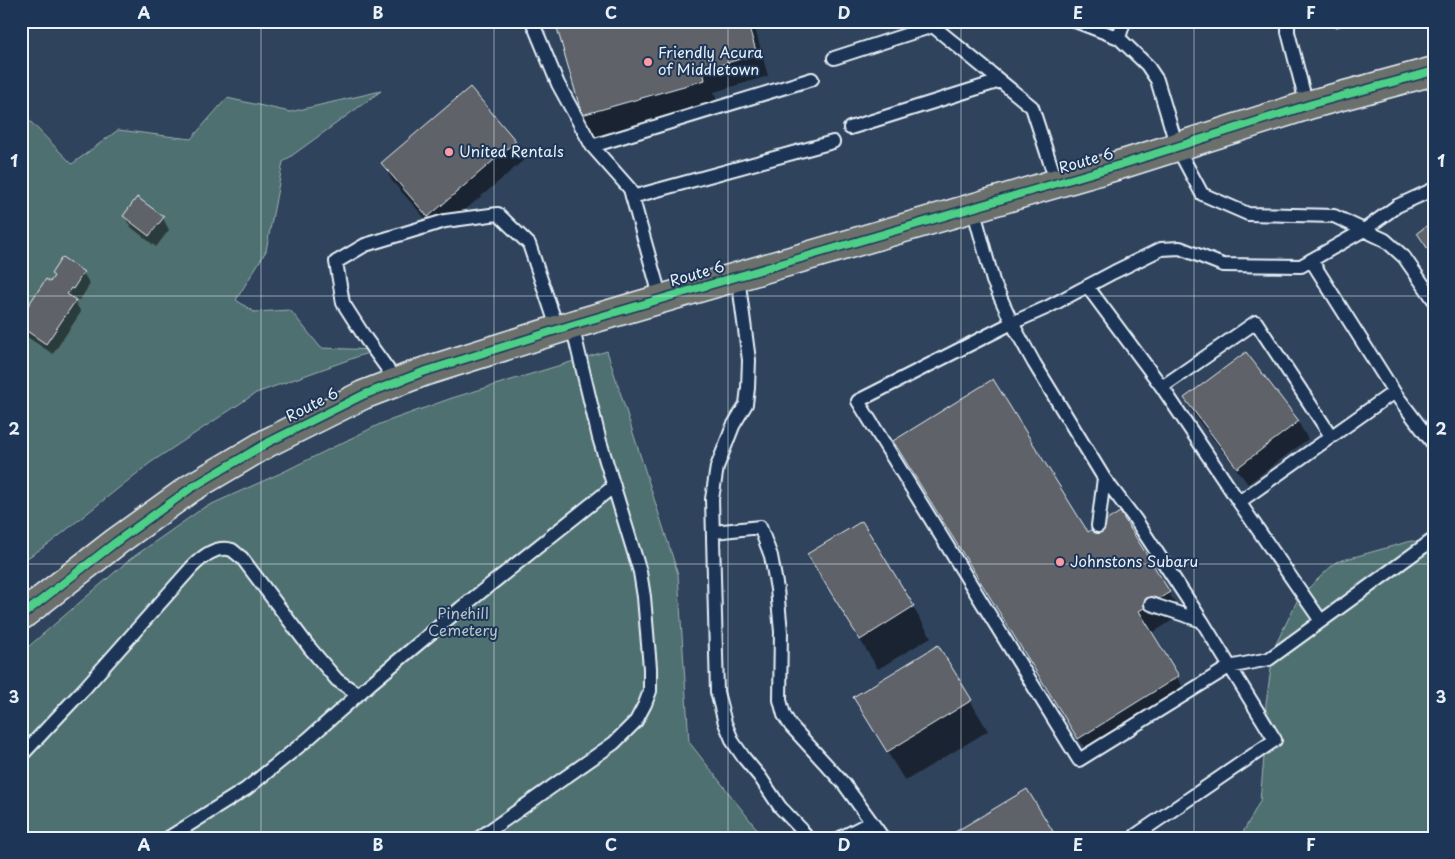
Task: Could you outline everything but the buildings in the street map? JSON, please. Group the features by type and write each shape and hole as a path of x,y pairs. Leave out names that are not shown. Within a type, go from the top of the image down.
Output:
{"main road":[{"name":"Route 6","path":"21,616 116,542 191,488 267,443 364,395 423,372 565,327 1057,184 1307,106 1434,71"}],"lane":[{"path":"532,21 558,84 592,146 630,190 661,299"},
{"path":"1075,21 1119,38 1147,65 1157,80 1176,147 1202,194 1248,214 1334,216 1385,240 1404,257 1434,300"},
{"path":"1119,38 1124,21"},
{"path":"1288,21 1288,32 1307,106"},
{"path":"834,58 933,26 1032,107 1057,184"},
{"path":"592,146 812,79"},
{"path":"850,128 1000,81"},
{"path":"632,198 833,142"},
{"path":"1434,189 1397,206 1364,230 1300,266 1223,265 1180,248 1161,249 858,402 1079,760 1229,667 1269,659 1434,539"},
{"path":"973,208 992,281 1034,363 1104,478 1135,519 1202,621 1275,740 1136,835"},
{"path":"398,382 343,303 336,262 365,245 445,221 498,214 529,244 565,327 640,572 644,596 650,691 636,721 614,744 479,838"},
{"path":"1311,260 1394,392 1434,445"},
{"path":"738,277 749,360 748,388 746,404 733,426 717,467 712,499 717,692 725,723 733,742 780,807 801,829 806,838"},
{"path":"1087,286 1162,387 1321,622"},
{"path":"1162,387 1256,322 1331,436"},
{"path":"1238,502 1394,392"},
{"path":"1098,526 1104,478"},
{"path":"168,838 246,789 308,739 358,694 461,608 614,486"},
{"path":"714,532 760,527 771,556 777,588 781,632 780,700 784,715 791,726 844,784 883,838"},
{"path":"21,756 84,689 192,567 205,555 221,550 232,550 242,558 337,680 358,694"},
{"path":"1151,604 1202,621"},
{"path":"840,838 871,822"}],"green space":[{"path":"381,91 283,162 266,251 236,300 254,312 290,310 321,348 376,350 256,393 150,463 50,543 21,562 21,112 72,164 118,130 191,139 227,98 290,112"},
{"name":"Pinehill Cemetery","path":"607,351 678,574 689,742 764,838 21,838 21,653 129,560 203,508 281,473 380,424 452,398"},
{"path":"1411,541 1434,543 1434,838 1240,838 1260,801 1266,703 1274,648 1299,597 1336,562"}],"waterway":[{"path":"1336,24 1345,21"}],"cycle path":[{"path":"21,616 116,542 191,488 267,443 363,395 423,372 572,325 1126,163 1312,104 1434,71"}],"place":[{"name":"Friendly Acura of Middletown","path":"648,62"},
{"name":"United Rentals","path":"449,152"},
{"name":"Johnstons Subaru","path":"1060,562"}]}
